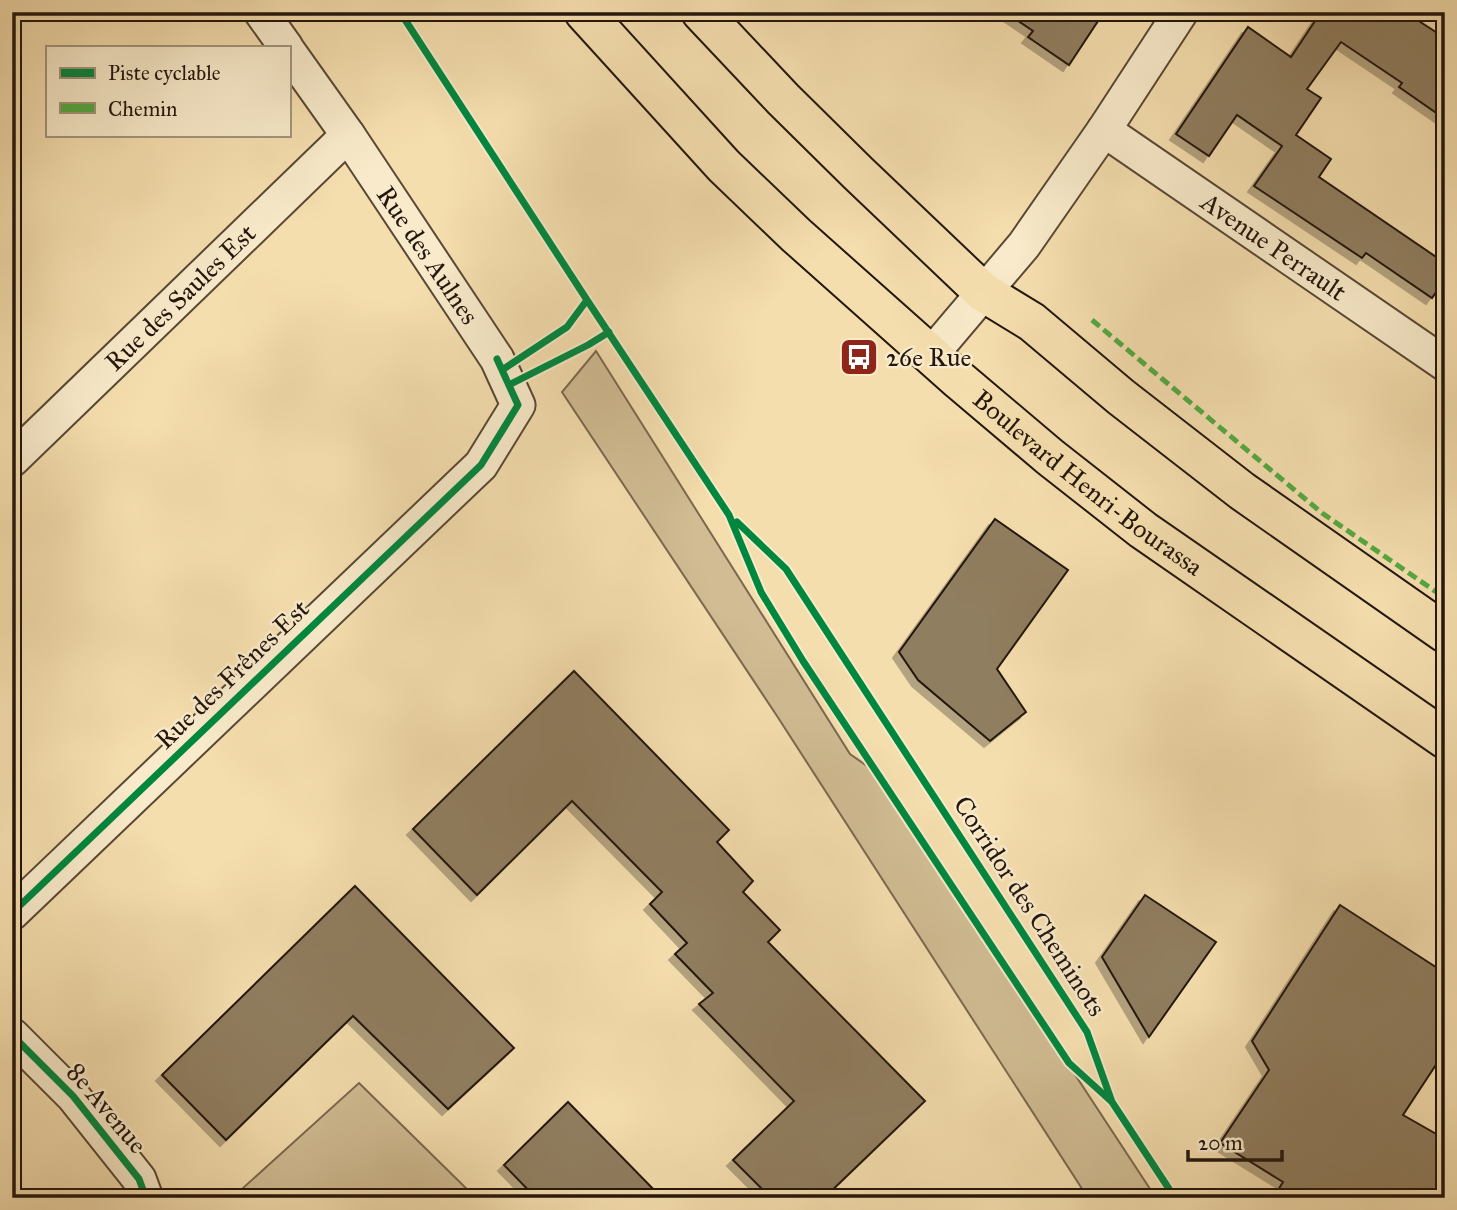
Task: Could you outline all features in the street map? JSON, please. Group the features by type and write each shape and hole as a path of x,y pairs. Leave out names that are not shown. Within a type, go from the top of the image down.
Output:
{"main road":[{"name":"Boulevard Henri-Bourassa","path":"584,12 724,166 930,356 1050,457 1143,530 1445,739"},
{"path":"701,12 858,173 983,292 1032,322 1121,397 1242,491 1445,633"}],"street":[{"path":"261,12 285,46"},
{"path":"930,356 1024,245 1181,12"},
{"name":"Rue des Aulnes","path":"290,53 348,135 497,359 518,405 481,465"},
{"name":"Avenue Perrault","path":"1104,130 1445,364"},
{"name":"Rue des Saules Est","path":"12,460 348,135"},
{"name":"Rue des Frênes Est","path":"12,913 481,465"},
{"name":"8e Avenue","path":"12,1035 73,1096 143,1189"}],"shaded area":[{"path":"596,351 850,754 877,773 1156,1198 1088,1198 777,716 562,392"},
{"path":"359,1083 476,1198 232,1198"}],"building":[{"path":"1005,12 1104,12 1069,65 1028,37 1033,31"},
{"path":"1321,12 1405,12 1445,38 1445,119 1399,87 1402,83 1341,42 1307,89 1321,98 1296,135 1331,159 1319,177 1445,263 1445,279 1432,298 1366,253 1362,258 1254,186 1282,146 1237,115 1209,156 1176,134 1248,27 1291,57"},
{"path":"995,519 1068,570 997,669 1026,712 990,741 918,680 899,652"},
{"path":"574,671 729,830 717,842 753,881 743,892 780,930 768,942 925,1101 824,1198 771,1198 733,1160 794,1101 699,1004 713,993 675,954 687,943 650,904 662,892 572,801 477,895 413,829"},
{"path":"355,886 514,1048 448,1109 353,1016 226,1140 162,1075"},
{"path":"1145,895 1216,942 1149,1037 1102,957"},
{"path":"1340,905 1445,973 1445,1051 1403,1115 1445,1139 1445,1198 1273,1198 1283,1182 1220,1143 1269,1070 1252,1041"},
{"path":"568,1102 662,1198 536,1198 504,1165"}],"marked path":[{"path":"1092,320 1322,513 1445,598"}],"cycle path":[{"path":"400,12 729,515 761,592 803,661 1069,1063 1112,1102"},
{"path":"502,370 567,327 587,300"},
{"path":"509,385 609,332"},
{"path":"12,913 481,465 518,405 497,359"},
{"name":"Corridor des Cheminots","path":"737,522 786,569 1087,1032 1112,1102 1175,1198"},
{"path":"12,1035 73,1096 139,1179 146,1198"}],"place":[{"name":"26e Rue","path":"859,357"}]}
